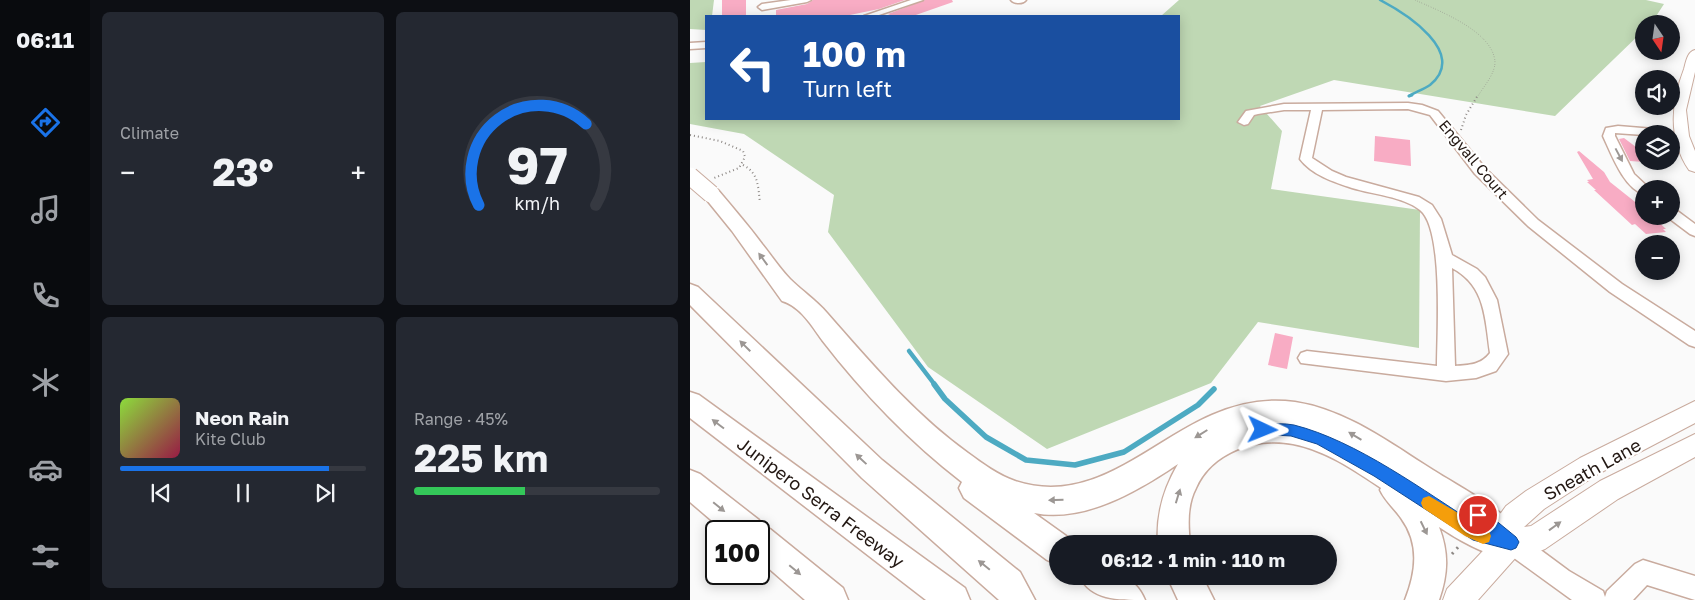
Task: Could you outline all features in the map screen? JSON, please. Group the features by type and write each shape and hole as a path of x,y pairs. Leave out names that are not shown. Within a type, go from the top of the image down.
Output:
{"highway":[{"path":"690,176 710,186 781,284 842,363 888,413 958,475 1049,542"},
{"path":"781,284 802,299 865,375 915,425 966,468 984,481 1005,492 1031,499 1045,500 1087,496 1112,488 1207,430 1226,421 1259,412 1286,413 1316,418 1352,435 1478,515 1511,542"},
{"path":"690,292 872,469 1008,584 1018,600"},
{"name":"Junipero Serra Freeway","path":"690,403 952,600"},
{"path":"1173,535 1172,522 1180,488 1200,458 1217,445 1245,433 1272,429 1302,433 1321,439 1379,471 1478,535 1511,542"},
{"path":"1338,448 1397,491 1418,516 1428,537 1432,561 1430,581 1422,600"},
{"path":"690,484 734,520"},
{"path":"770,549 831,600"},
{"path":"1107,585 1128,600"},
{"path":"1188,585 1197,600"}],"main road":[{"path":"1678,125 1679,102 1695,54"},
{"path":"1680,142 1695,166"},
{"name":"Sneath Lane","path":"1695,411 1666,428 1589,466 1535,500 1516,515 1511,522 1509,530 1511,542 1535,539 1610,490 1673,458 1695,444"},
{"path":"1458,600 1511,542"}],"street":[{"path":"762,8 807,0"},
{"path":"871,15 919,0"},
{"path":"1015,0 1022,0"},
{"path":"690,46 705,45"},
{"path":"1317,106 1306,160 1313,167 1326,175 1414,200 1427,208 1434,219 1444,258 1446,374"},
{"name":"Engvall Court","path":"1244,122 1246,117 1257,111 1284,107 1418,107 1434,113 1497,189 1533,223 1616,288 1695,340"},
{"path":"1635,131 1610,130 1609,136 1629,176 1635,182"},
{"path":"1680,220 1695,231"},
{"path":"1307,358 1446,374 1478,371 1496,362 1499,354 1490,302 1483,286 1470,272 1444,258"},
{"path":"1511,542 1592,599"},
{"path":"1616,600 1644,572 1695,588"}],"path":[{"path":"1415,0 1472,29 1488,43 1492,52 1494,70 1464,118 1459,144"},
{"path":"690,135 720,141 740,149 744,154 743,165"},
{"path":"710,186 743,165 749,167 756,175 760,203"},
{"path":"1448,558 1466,539"}],"green space":[{"path":"690,0 714,0 712,15 705,15 705,30 690,29"},
{"path":"1179,0 1646,0 1664,4 1657,15 1635,15 1635,39 1555,116 1334,80 1260,106 1282,131 1271,189 1420,210 1419,348 1258,322 1211,383 1047,449 928,367 828,232 834,195 744,134 690,124 690,63 705,62 705,120 1180,120 1180,15 1162,15"}],"building":[{"path":"722,0 746,0 746,15 722,15"},
{"path":"813,0 905,0 879,9 850,15 776,15 776,10 807,4"},
{"path":"925,0 952,0 953,2 916,15 888,14"},
{"path":"1375,136 1410,140 1411,166 1374,161"},
{"path":"1624,138 1635,146 1635,161 1630,161 1619,139"},
{"path":"1579,151 1604,172 1610,182 1635,202 1635,224 1632,225 1587,182 1589,182 1587,180 1593,179 1577,152"},
{"path":"1636,225 1662,225 1666,229 1663,229 1666,232 1646,234"},
{"path":"1275,333 1293,337 1287,369 1268,365"}],"waterway":[{"path":"1380,0 1417,24 1438,47 1442,60 1440,73 1430,85 1409,96 1412,95"},
{"path":"909,351 935,385"},
{"path":"934,384 945,399 986,437 1026,460 1075,465 1124,452 1198,405 1214,389"}],"slow traffic":[{"path":"1429,503 1471,531 1483,536"}],"route":[{"path":"1263,430 1291,430 1330,443 1379,471 1478,535 1511,542 1478,515"}]}
